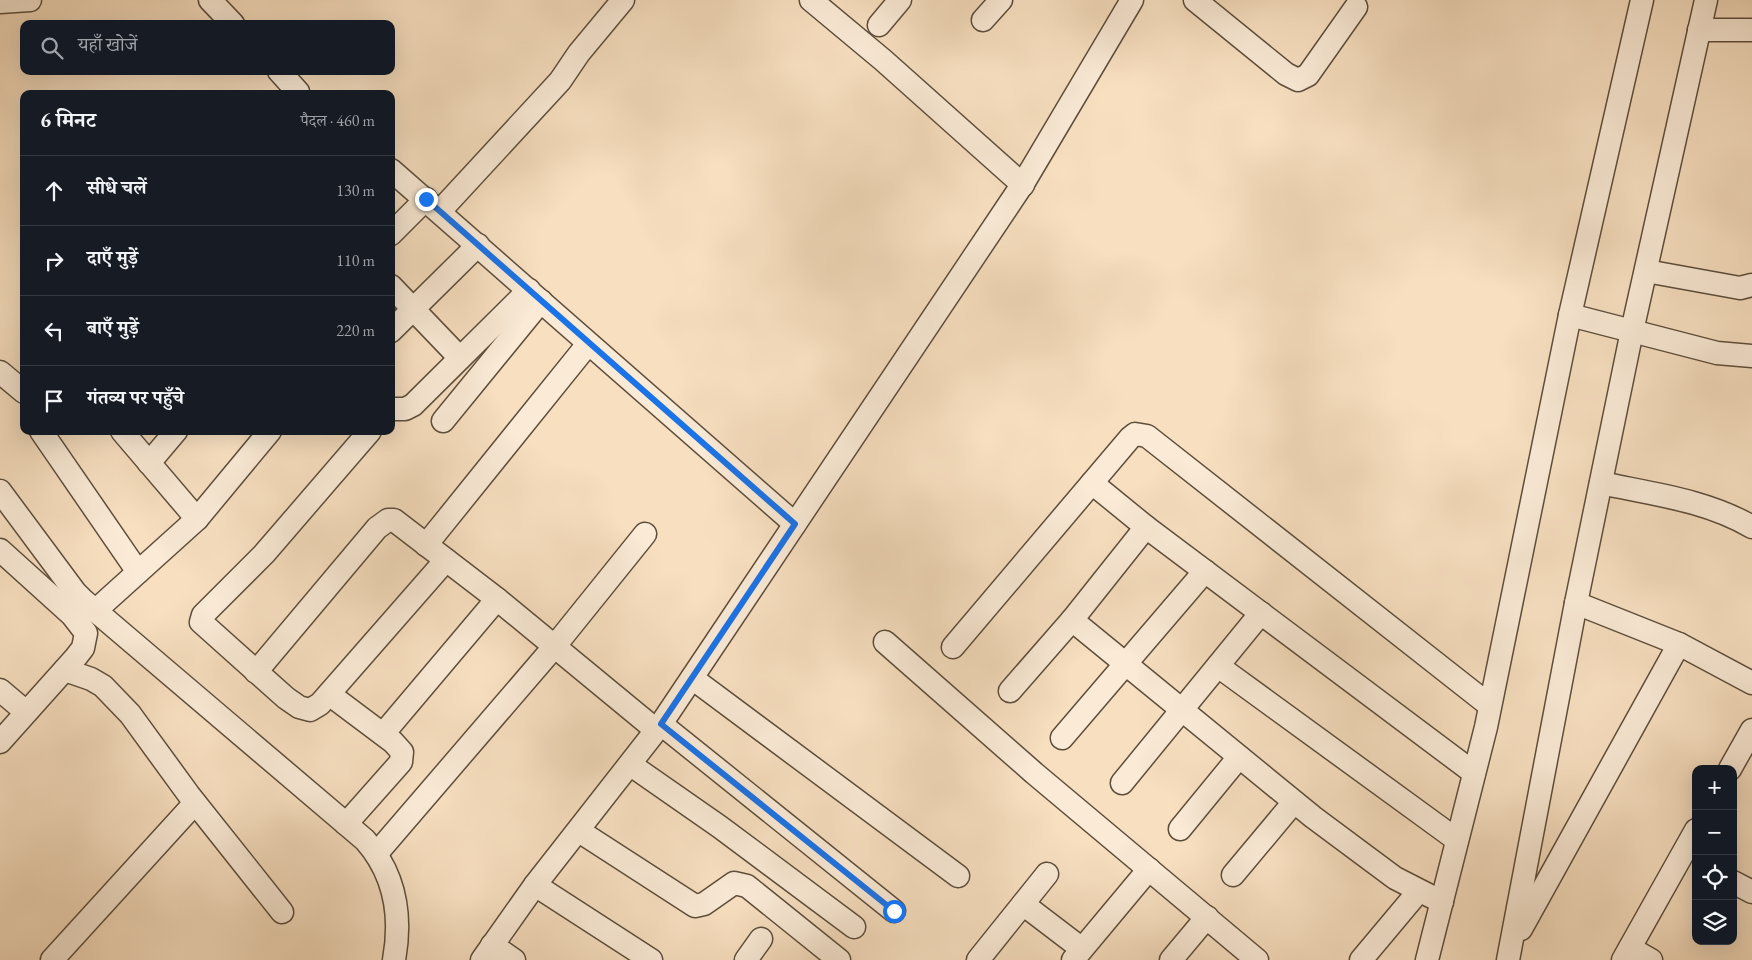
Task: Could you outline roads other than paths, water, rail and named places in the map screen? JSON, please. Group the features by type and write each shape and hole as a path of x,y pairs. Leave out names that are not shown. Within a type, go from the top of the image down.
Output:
{"street":[{"path":"0,2 30,0"},
{"path":"209,0 228,20"},
{"path":"395,231 433,205 560,81 579,53 623,0"},
{"path":"811,0 883,60 1023,185"},
{"path":"879,25 900,0"},
{"path":"983,20 1001,0"},
{"path":"514,960 487,953 535,885 659,727 1023,185 1132,0"},
{"path":"1196,0 1286,74 1298,80 1308,75 1356,7"},
{"path":"1427,960 1474,773 1570,316 1642,0"},
{"path":"1510,952 1576,603 1632,331 1706,0"},
{"path":"1699,30 1752,30"},
{"path":"278,75 292,90"},
{"path":"281,75 292,90"},
{"path":"395,173 795,524"},
{"path":"395,327 478,245"},
{"path":"1646,271 1740,288 1752,285"},
{"path":"395,290 460,358"},
{"path":"395,409 406,409 413,405 460,358 535,295"},
{"path":"443,421 535,295"},
{"path":"1570,316 1717,353 1751,358"},
{"path":"426,544 588,344"},
{"path":"0,372 20,393"},
{"path":"953,647 1135,434 1147,436 1489,705"},
{"path":"44,435 138,572"},
{"path":"125,435 197,518"},
{"path":"149,463 173,435"},
{"path":"96,611 197,518 267,435"},
{"path":"367,435 264,554 201,619 204,627 286,698 303,709 314,708 329,694 446,560"},
{"path":"1092,483 1146,527 1474,773"},
{"path":"1601,483 1723,511 1752,527"},
{"path":"0,491 75,592 346,824 377,853 397,904 399,922 394,960"},
{"path":"256,672 383,523 394,520 894,911"},
{"path":"1010,691 1072,620 1146,527"},
{"path":"377,853 554,647 645,534"},
{"path":"0,550 82,626 86,633 83,648 0,742"},
{"path":"1062,738 1205,571"},
{"path":"383,734 497,599"},
{"path":"1576,603 1679,644 1752,682"},
{"path":"1122,783 1261,613"},
{"path":"1072,620 1294,802 1388,873 1418,892 1442,902"},
{"path":"885,642 1034,773 1258,960"},
{"path":"1510,952 1679,644"},
{"path":"1218,666 1457,840"},
{"path":"65,670 91,679 103,686 130,714 196,803 282,912"},
{"path":"692,678 958,876"},
{"path":"0,690 26,712"},
{"path":"329,694 383,734 398,747 403,757 346,824"},
{"path":"1732,765 1752,730"},
{"path":"1180,829 1240,757"},
{"path":"631,764 720,827 854,927"},
{"path":"1233,875 1294,802"},
{"path":"52,960 196,803"},
{"path":"579,831 695,906 704,904 734,883 744,884 839,960"},
{"path":"1651,960 1626,954 1689,858"},
{"path":"1023,904 1078,954 1149,869"},
{"path":"978,960 1047,874"},
{"path":"1737,884 1752,892"},
{"path":"535,885 651,960"},
{"path":"1361,960 1418,892"},
{"path":"1172,960 1207,917"},
{"path":"746,960 761,940"}]}
